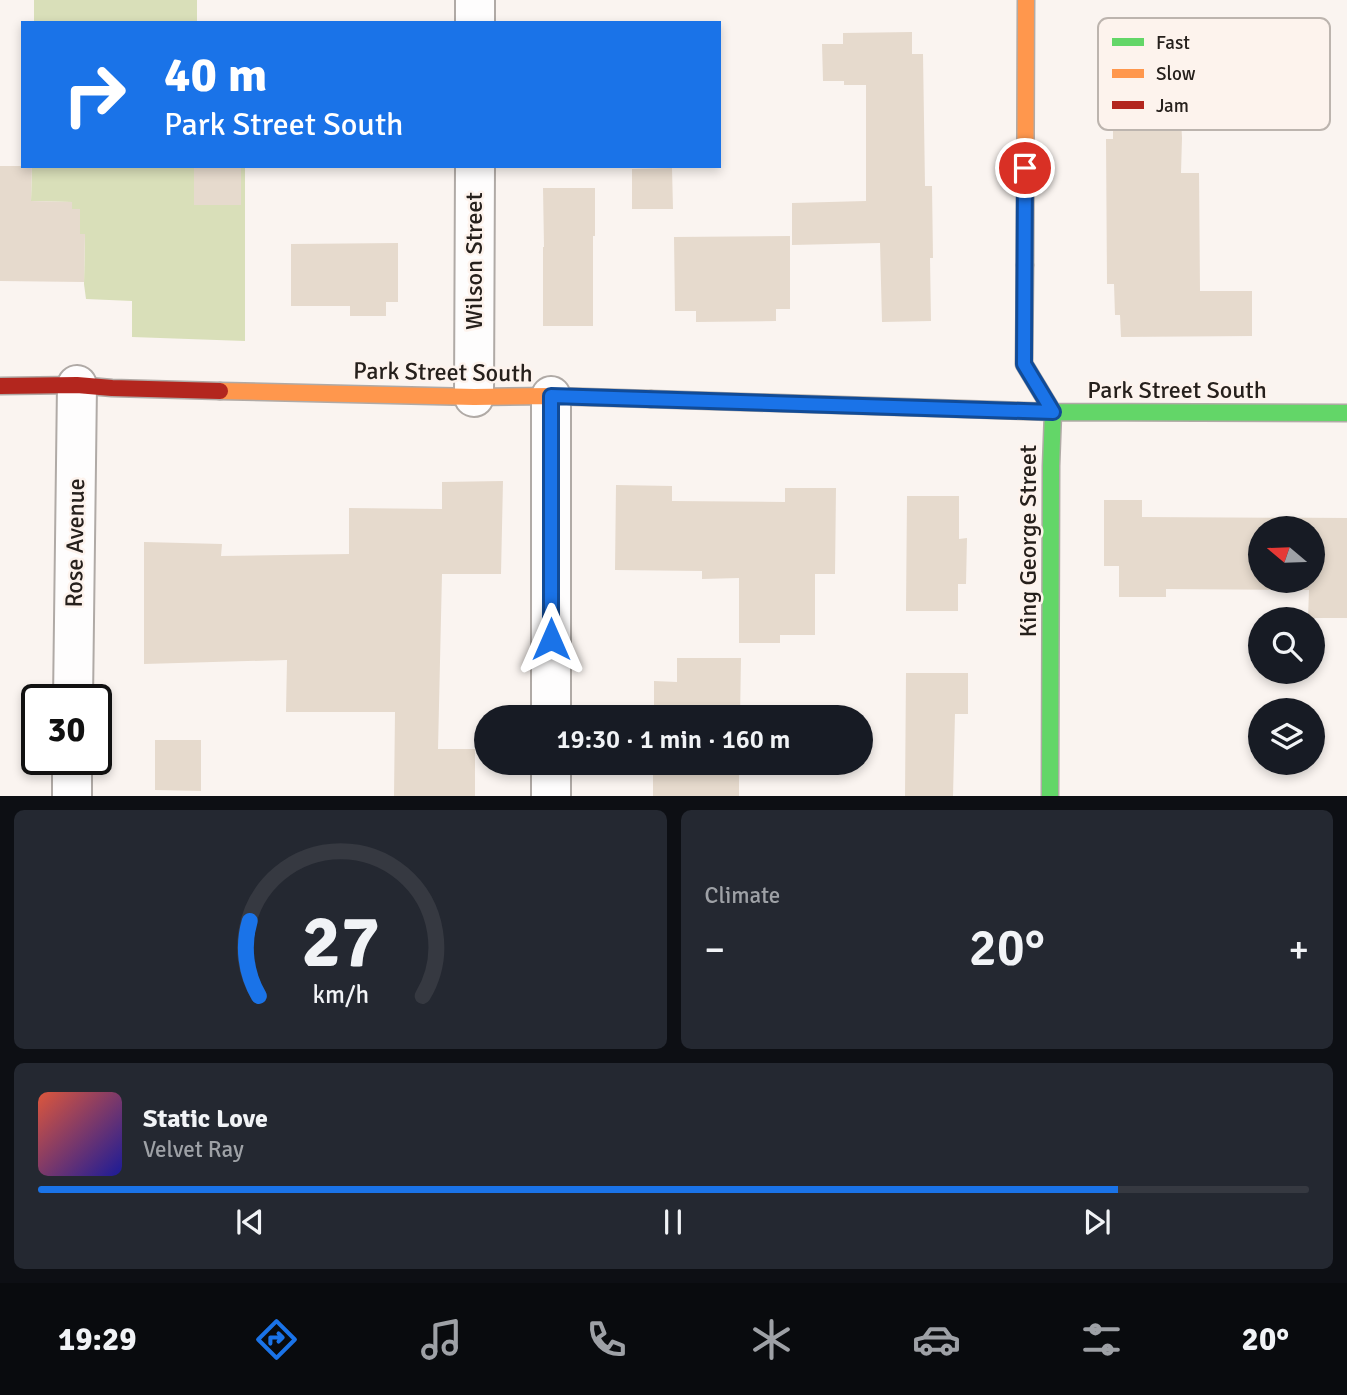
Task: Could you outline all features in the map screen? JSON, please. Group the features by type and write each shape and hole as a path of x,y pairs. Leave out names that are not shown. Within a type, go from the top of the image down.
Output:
{"street":[{"path":"475,0 475,21"},
{"name":"King George Street","path":"1026,0 1024,364 1053,412 1050,796"},
{"name":"Wilson Street","path":"474,397 475,168"},
{"name":"Park Street South","path":"0,386 77,385 474,397 551,396 1053,412 1347,413"},
{"name":"Rose Avenue","path":"73,684 77,385"},
{"path":"551,396 551,705"},
{"path":"72,775 72,796"},
{"path":"551,775 551,796"}],"green space":[{"path":"34,0 197,0 197,21 34,21"},
{"path":"32,168 245,168 245,341 132,337 132,301 86,299 85,235 80,234 80,209 72,209 72,202 31,201"}],"building":[{"path":"912,32 912,54 923,54 925,186 932,186 931,321 882,322 880,243 792,245 792,203 866,201 866,85 823,81 822,44 843,44 843,33"},
{"path":"1113,130 1182,130 1181,173 1199,173 1200,291 1252,291 1252,336 1121,337 1120,315 1115,315 1114,284 1107,284 1106,139 1113,139"},
{"path":"0,166 32,168 31,201 72,202 72,209 80,209 80,234 85,234 84,282 0,281"},
{"path":"194,168 241,168 241,205 194,205"},
{"path":"672,168 673,209 632,209 632,169"},
{"path":"543,188 595,188 593,326 543,326"},
{"path":"790,236 790,309 776,309 776,321 696,322 696,311 675,311 674,237"},
{"path":"398,243 398,302 386,302 386,316 350,316 350,306 291,306 291,244"},
{"path":"503,481 501,574 442,574 438,749 474,749 475,796 394,796 395,712 286,712 287,660 144,664 144,542 222,544 221,556 349,554 349,508 442,509 442,482"},
{"path":"616,485 672,486 672,501 785,502 785,488 836,488 835,574 815,574 815,635 780,635 780,643 739,643 739,578 702,579 702,571 615,570"},
{"path":"907,496 959,496 959,539 967,538 966,584 958,584 958,611 906,611"},
{"path":"1104,500 1142,500 1142,517 1248,518 1248,590 1166,589 1166,597 1119,597 1119,566 1104,566"},
{"path":"1325,518 1347,518 1347,618 1325,618 1325,607 1308,607 1309,593 1325,593"},
{"path":"677,658 741,658 740,705 654,705 654,681 677,682"},
{"path":"906,673 968,673 968,714 955,714 953,796 905,796"},
{"path":"155,740 201,740 201,791 155,790"},
{"path":"653,775 739,775 739,796 653,796"}],"traffic: fast":[{"path":"1025,265 1024,364 1053,412 1050,796"},
{"path":"651,399 1053,412 1347,413"}],"traffic: slow":[{"path":"1025,265 1026,0"},
{"path":"220,391 651,399"}],"traffic: jam":[{"path":"0,386 77,385 220,391"}],"route":[{"path":"551,639 551,396 1053,412 1024,364 1025,168"}]}
